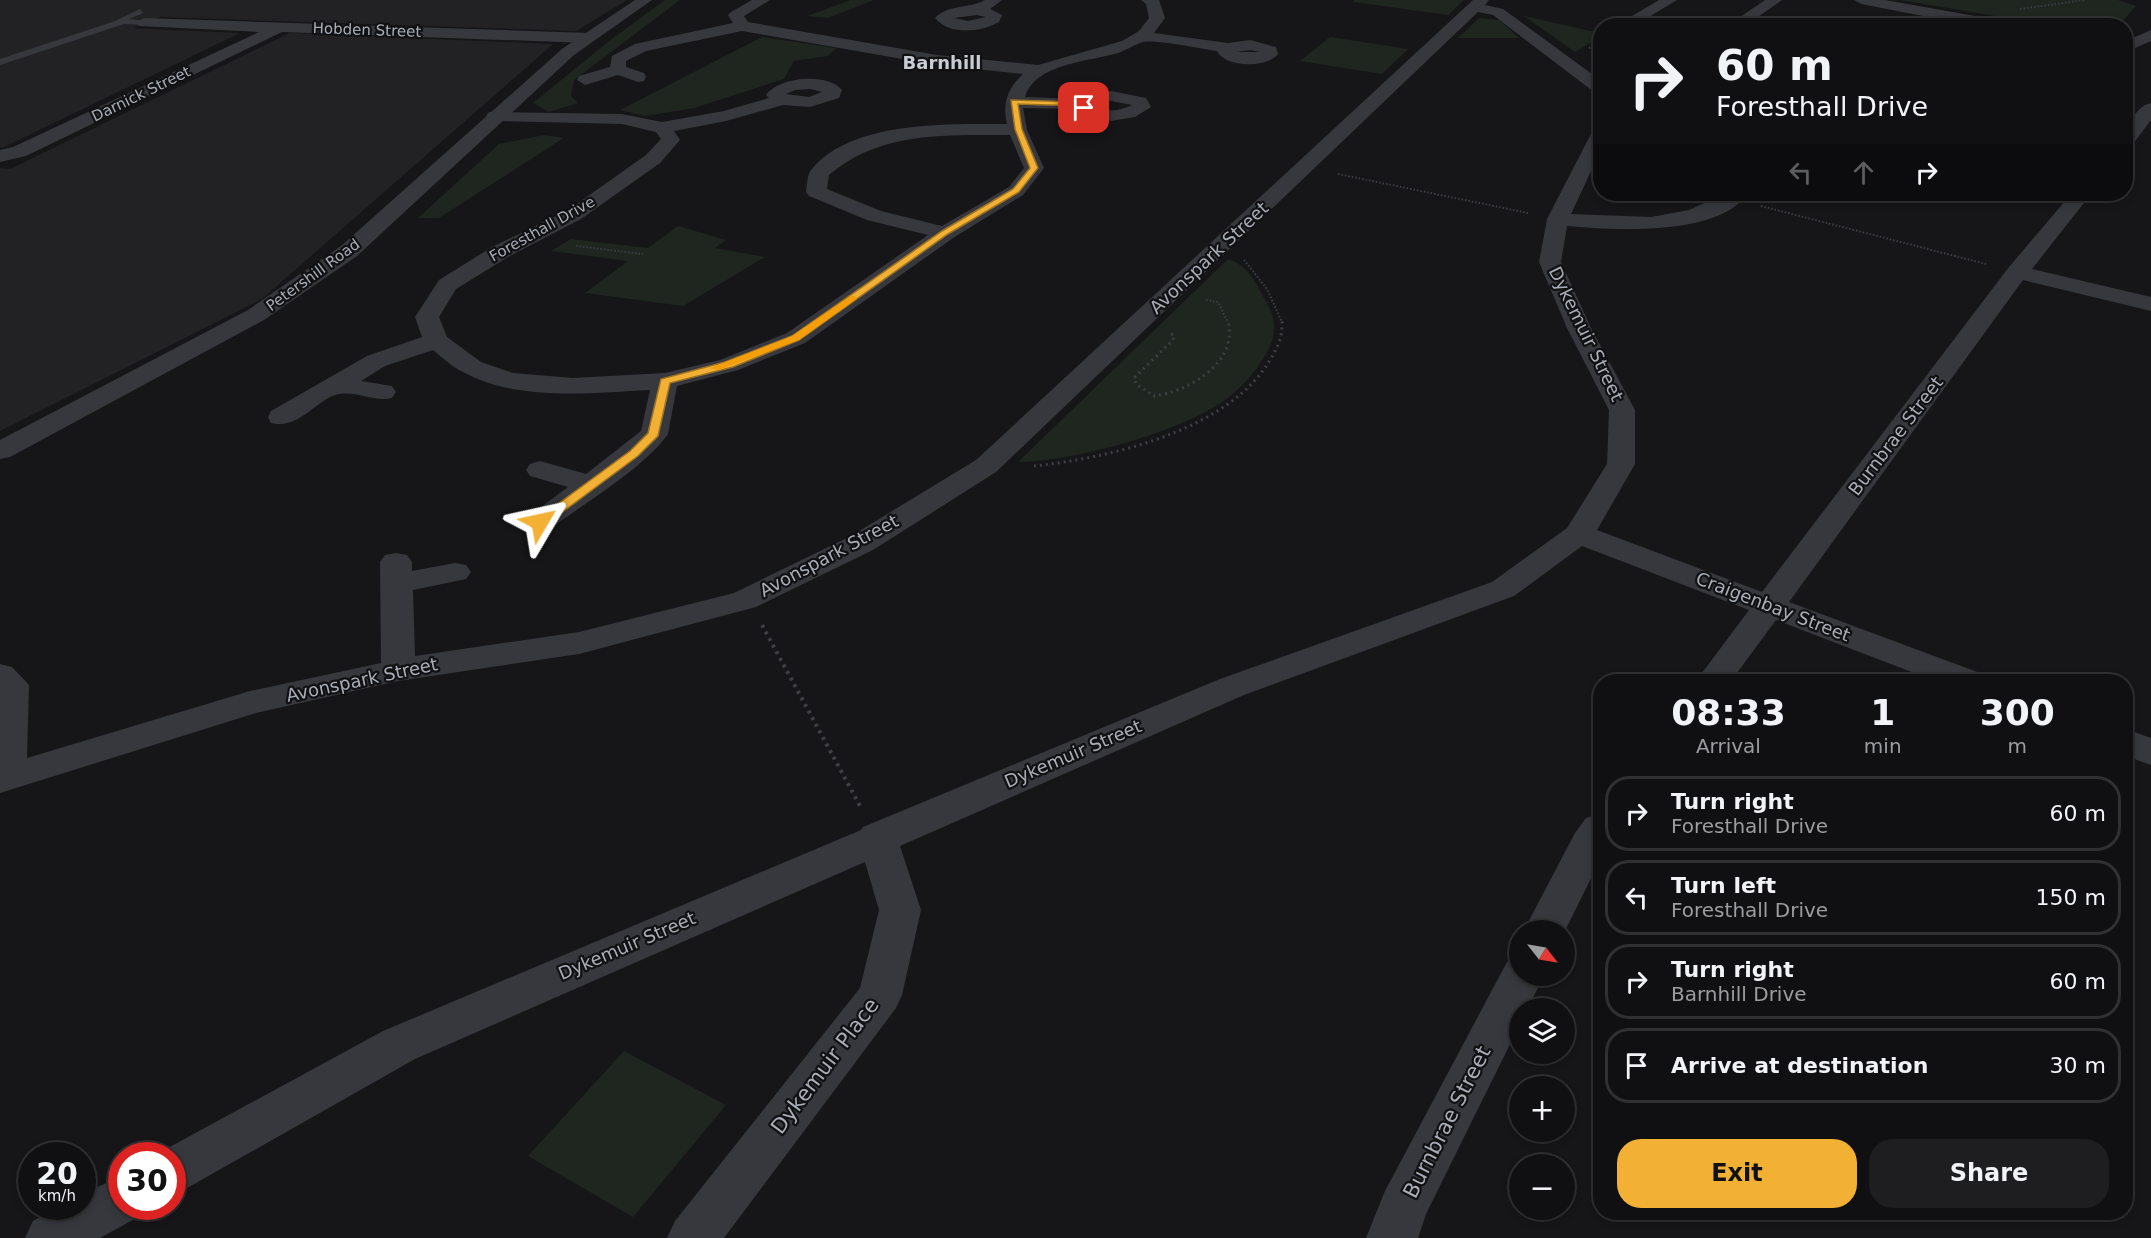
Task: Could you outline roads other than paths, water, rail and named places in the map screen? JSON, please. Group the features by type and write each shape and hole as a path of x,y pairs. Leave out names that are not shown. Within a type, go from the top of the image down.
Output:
{"street":[{"name":"Petershill Road","path":"0,451 256,315 349,252 495,116 568,52 645,0"},
{"path":"742,26 736,15 763,0"},
{"path":"978,10 994,0"},
{"path":"1637,18 1670,0"},
{"path":"1747,18 1775,0"},
{"path":"1861,0 1939,18"},
{"path":"618,70 618,59 641,47 742,26 937,60 1036,70 1107,51 1142,36 1157,18 1156,1"},
{"path":"1479,3 1498,12 1593,83"},
{"name":"Avonspark Street","path":"4,778 250,704 398,670 579,643 745,600 871,537 986,466 1479,3"},
{"name":"Hobden Street","path":"142,17 281,27 589,38"},
{"name":"Darnick Street","path":"0,156 19,152 281,27"},
{"path":"2133,44 2151,35"},
{"path":"1142,36 1228,48"},
{"path":"2133,48 2151,52"},
{"path":"585,80 618,70 638,77"},
{"path":"281,417 376,361 436,341 472,367 509,380 573,386 665,381 729,365 795,338 945,232 1016,190 1034,168 1018,129 1014,102 1022,83 1036,70"},
{"path":"495,116 622,118 662,128 726,116 782,100"},
{"path":"1014,102 1084,104"},
{"path":"2133,131 2151,108"},
{"name":"Foresthall Drive","path":"436,341 427,317 447,285 574,214 653,159 671,140 662,128"},
{"path":"945,232 874,216 816,192 819,174 843,154 868,142 934,131 1018,129"},
{"name":"Dykemuir Street","path":"186,1163 399,1045 877,837 1232,687 1503,589 1579,534 1621,464 1622,410 1579,328 1550,262 1558,219 1593,148"},
{"path":"1558,219 1628,225 1685,220 1723,201"},
{"name":"Burnbrae Street","path":"1718,674 2017,272 2075,201"},
{"path":"2017,272 2151,304"},
{"path":"540,522 634,453 654,434 665,381"},
{"path":"335,385 383,392"},
{"path":"540,470 591,485"},
{"name":"Craigenbay Street","path":"1579,534 1950,674"},
{"path":"398,670 396,573 455,572"},
{"path":"0,675 12,685 4,778"},
{"path":"2133,745 2151,752"},
{"name":"Dykemuir Place","path":"693,1238 880,995 900,910 877,837"},
{"path":"1550,920 1593,838"},
{"name":"Burnbrae Street","path":"1392,1238 1403,1208 1516,986"},
{"path":"51,1238 108,1207"}],"lane":[{"path":"0,62 142,17"},
{"path":"0,53 83,26 142,17"}],"district":[{"name":"Barnhill","path":"942,63"}]}
